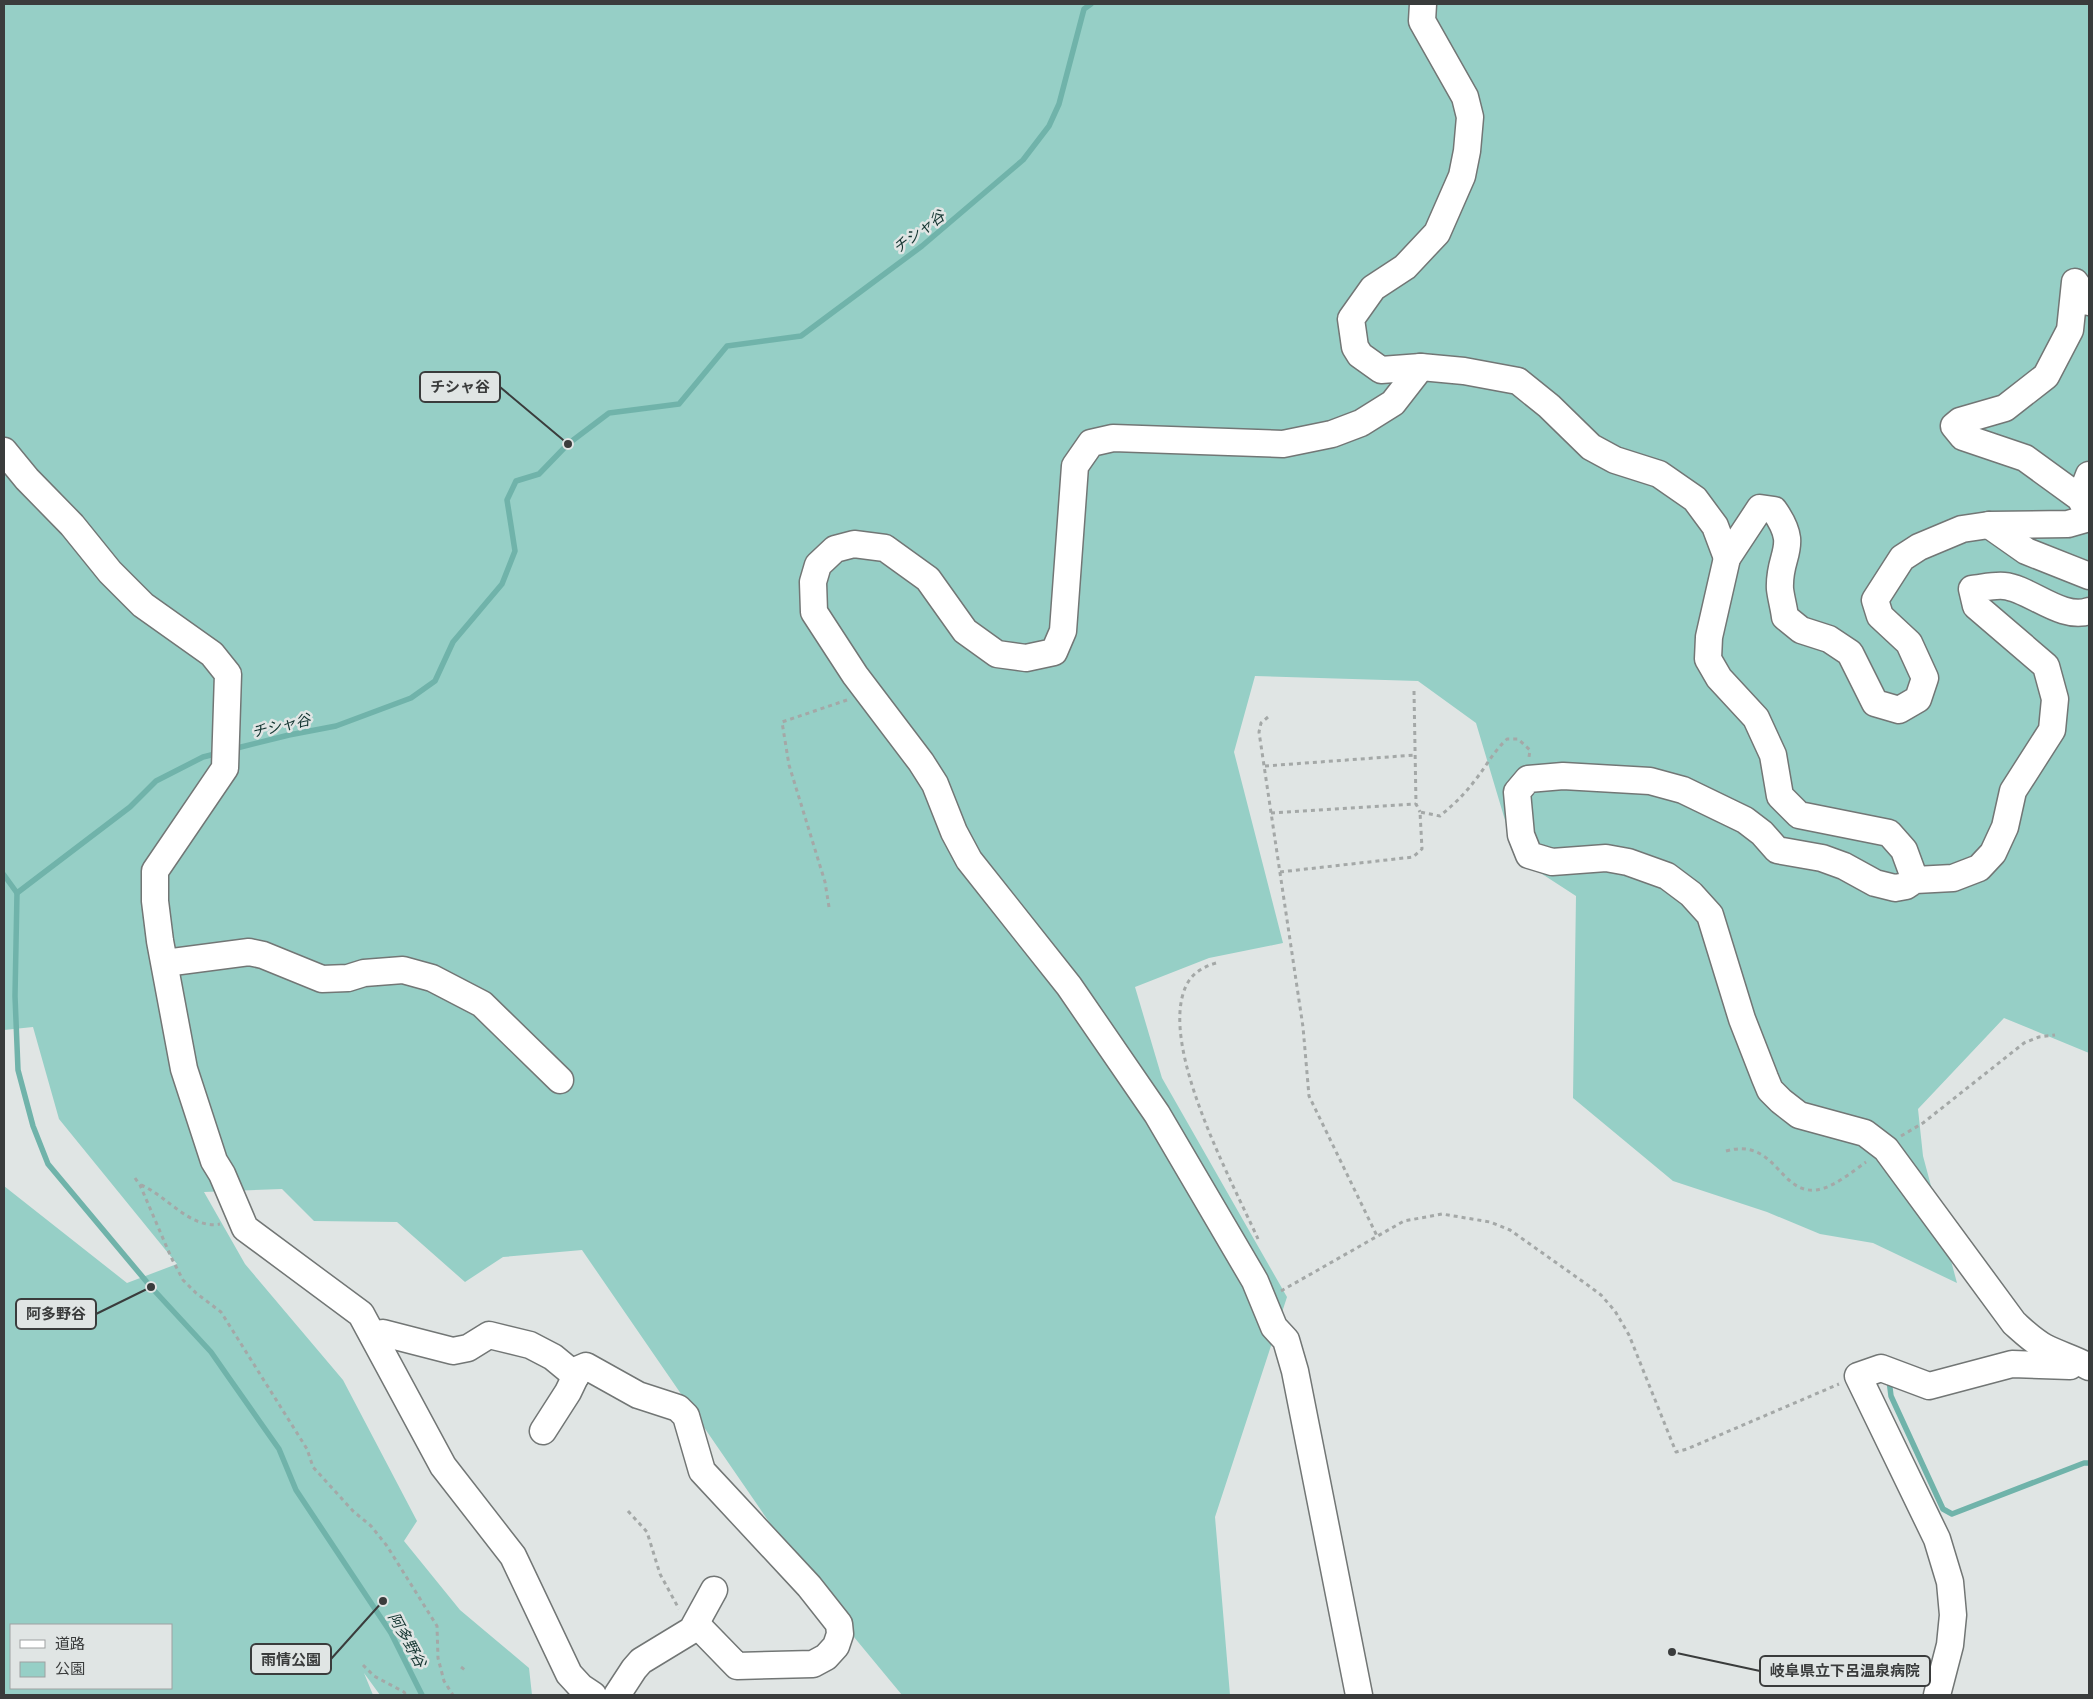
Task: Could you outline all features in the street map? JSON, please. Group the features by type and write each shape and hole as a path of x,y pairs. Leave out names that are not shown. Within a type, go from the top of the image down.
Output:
{"street":[{"path":"1423,4 1422,21 1465,97 1470,117 1467,151 1462,176 1437,233 1405,267 1373,288 1351,320 1355,347 1360,355 1381,370 1421,367 1464,371 1518,381 1549,406 1591,447 1615,460 1659,474 1695,499 1715,526 1727,558"},
{"path":"1915,880 1904,850 1889,833 1799,815 1780,796 1773,755 1756,718 1719,678 1708,659 1709,637 1727,558 1760,508 1774,510 1784,523 1789,537 1780,588 1785,617 1801,630 1829,639 1850,654 1875,703 1899,710 1918,699 1925,678 1909,643 1880,616 1875,600 1902,558 1920,547 1962,529 1989,525 2068,524 2087,501 2026,458 1963,438 1954,426 1960,421 2004,408 2046,376 2070,330 2075,282 2089,302"},
{"path":"1359,1695 1295,1371 1286,1340 1274,1327 1254,1281 1157,1114 1069,986 970,860 954,832 935,784 922,762 869,693 814,612 813,582 818,565 835,549 854,544 885,548 928,578 965,632 997,654 1026,658 1054,652 1063,631 1075,466 1091,443 1113,438 1283,444 1332,434 1361,422 1393,403 1421,367"},
{"path":"4,451 143,605 212,654 228,674 226,749 217,781 155,870 155,901 184,1069 214,1161 240,1218 245,1228 361,1314 443,1466 513,1556 567,1685 581,1687 593,1695"},
{"path":"1989,525 2026,551 2089,576"},
{"path":"2083,1363 2045,1347 2028,1336 2014,1323 1886,1149 1875,1139 1865,1133 1799,1115 1791,1111 1770,1090 1742,1019 1710,915 1691,894 1667,876 1628,862 1606,858 1552,862 1529,855 1521,835 1517,792 1528,778 1563,776 1650,781 1683,790 1717,804 1745,820 1762,833 1777,850 1822,858 1844,866 1874,883 1895,888 1906,886 1915,880 1953,878 1979,868 1993,853 2005,827 2013,791 2052,730 2055,699 2046,666 1976,606 1972,589 2005,586 2063,610 2083,614 2089,611"},
{"path":"165,963 249,952 263,955 322,979 348,978 364,973 403,970 432,978 482,1004 560,1080"},
{"path":"373,1335 383,1332 453,1351 468,1348 489,1335 530,1345 553,1357 576,1376"},
{"path":"1937,1695 1950,1645 1952,1615 1950,1582 1938,1539 1858,1376 1881,1368 1929,1386 2012,1364 2070,1366 2083,1363"},
{"path":"542,1431 579,1369 586,1366 638,1395 678,1408 686,1416 702,1471 809,1586 838,1624 840,1634 836,1646 826,1657 813,1664 737,1666 701,1629 694,1626"},
{"path":"617,1695 634,1668 641,1661 692,1630 714,1590"}],"path":[{"path":"1280,872 1414,857 1422,848 1420,812 1416,804 1414,691"},
{"path":"829,907 825,882 789,765 782,722 869,693"},
{"path":"1268,717 1261,723 1260,732 1303,1027 1309,1096 1377,1236"},
{"path":"1420,812 1440,816 1458,801 1477,778 1495,750 1507,739 1518,739 1530,750 1528,778"},
{"path":"1264,766 1415,755"},
{"path":"1271,813 1416,804"},
{"path":"1216,963 1198,972 1187,985 1181,1010 1182,1038 1202,1115 1262,1247"},
{"path":"134,1178 140,1185 183,1280 196,1293 221,1312 307,1449 313,1467 354,1511 371,1526 386,1546 437,1626 438,1658 444,1681 453,1695"},
{"path":"140,1185 205,1224 214,1225 240,1218"},
{"path":"1279,1292 1404,1221 1442,1214 1490,1222 1510,1230 1602,1295 1615,1311 1629,1334 1676,1452 1858,1376"},
{"path":"1276,1283 1280,1301"},
{"path":"628,1511 646,1532 651,1541 660,1574 673,1602 694,1626"},
{"path":"364,1665 374,1676 404,1692 406,1695"},
{"path":"461,1667 465,1670"}],"green space":[{"path":"4,4 2089,4 2089,1053 2004,1018 1918,1109 1923,1156 1957,1283 1873,1243 1820,1234 1767,1212 1673,1181 1573,1098 1576,896 1516,857 1476,723 1418,681 1255,676 1234,752 1283,943 1209,958 1135,987 1162,1078 1287,1297 1215,1517 1230,1695 902,1695 820,1596 582,1250 503,1257 465,1282 397,1222 314,1221 282,1189 204,1192 245,1264 343,1380 417,1521 404,1541 460,1610 529,1668 532,1695 380,1695 364,1673 373,1695 4,1695 4,1186 127,1283 177,1264 59,1119 33,1027 4,1030"}],"waterway":[{"name":"チシャ谷","path":"233,749 336,726 411,698 435,681 453,642 502,584 515,551 507,500 516,481 539,474 568,444 609,413 679,404 727,346 801,336 922,246 1023,160 1049,126 1059,104 1084,9 1091,4"},
{"name":"チシャ谷","path":"17,893 130,807 156,781 203,757 219,753"},
{"name":"阿多野谷","path":"4,875 17,893 15,996 18,1070 33,1126 48,1164 151,1287 211,1352 279,1449 296,1490 391,1633 422,1695"},
{"path":"1889,1380 1891,1396 1943,1509 1952,1514 2084,1463 2089,1463"}],"place":[{"name":"チシャ谷","path":"568,444"},
{"name":"阿多野谷","path":"151,1287"},
{"name":"雨情公園","path":"383,1601"},
{"name":"岐阜県立下呂温泉病院","path":"1672,1652"}]}
